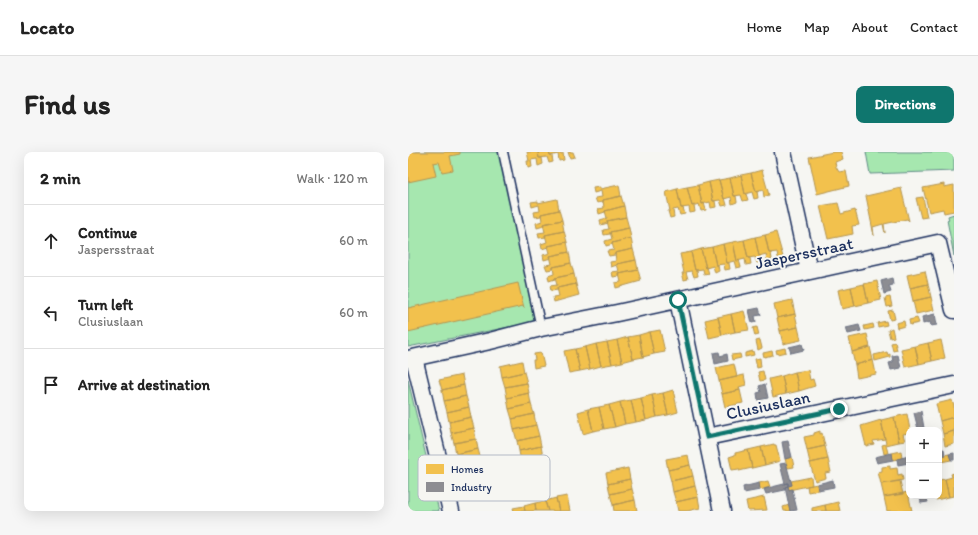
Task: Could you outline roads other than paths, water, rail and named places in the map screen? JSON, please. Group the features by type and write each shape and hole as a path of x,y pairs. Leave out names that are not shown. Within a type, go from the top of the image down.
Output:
{"street":[{"path":"783,152 809,271"},
{"name":"Jaspersstraat","path":"436,455 411,359 542,328 938,243 954,310"},
{"path":"678,300 722,511"},
{"name":"Clusiuslaan","path":"707,437 954,385"},
{"name":"Jaspersstraat","path":"448,501 451,511"}],"lane":[{"path":"503,152 542,328"}]}
